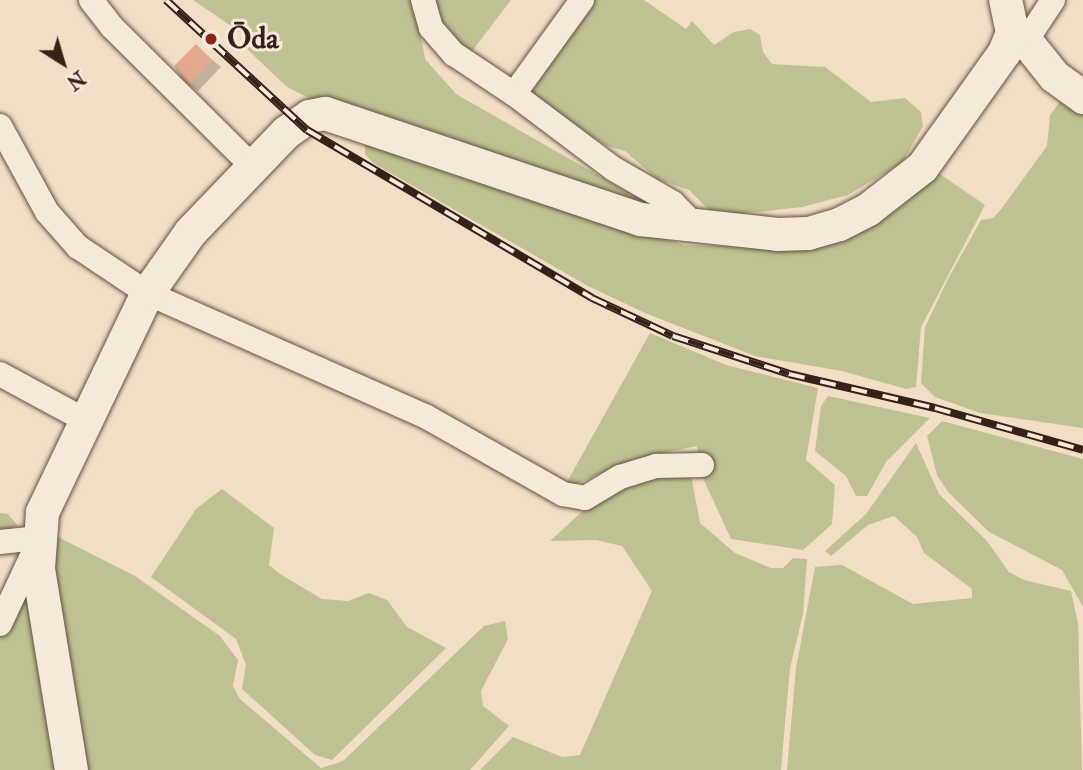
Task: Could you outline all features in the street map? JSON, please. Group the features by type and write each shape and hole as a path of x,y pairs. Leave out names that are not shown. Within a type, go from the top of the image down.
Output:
{"main road":[{"path":"1005,0 1019,36 1054,76 1083,96"},
{"path":"71,770 37,540 42,512 83,419 147,293 190,232 251,165 299,123 317,113 325,113 640,219 778,234 808,233 839,224 869,209 922,167 1004,52 1019,36"}],"street":[{"path":"91,0 112,27 251,165"},
{"path":"423,0 431,28 454,54 514,94 614,169 673,203 692,223"},
{"path":"514,94 582,0"},
{"path":"1019,36 1053,0"},
{"path":"0,126 47,212 78,247 147,293 425,416 563,494 585,498 620,477 656,466 702,465"},
{"path":"0,374 83,419"},
{"path":"0,542 37,540 0,624"}],"green space":[{"path":"193,0 415,0 425,59 456,94 666,214 319,103 287,87 248,50 243,34"},
{"path":"434,0 511,0 457,71 447,61"},
{"path":"593,0 644,0 686,29 692,21 714,45 734,32 750,29 760,35 763,52 772,64 825,67 871,102 905,98 921,112 923,126 902,163 848,195 802,207 730,215 710,211 689,190 657,179 625,151 607,146 529,96"},
{"path":"1062,99 1083,112 1083,428 980,413 935,397 921,383 925,327 948,279 981,220 993,218 1002,208 1047,146 1050,115"},
{"path":"365,143 684,245 801,248 934,170 985,205 921,327 916,387 906,389 842,371 755,356 645,313 588,286 373,163 365,154"},
{"path":"650,333 726,365 818,388 806,460 835,485 832,524 803,550 731,539 700,472 697,446 634,459 572,486 567,482"},
{"path":"828,396 930,418 886,462 867,496 856,496 846,476 815,451 821,406"},
{"path":"942,421 1083,459 1083,607 1062,570 989,532 948,492 937,475 927,436"},
{"path":"916,443 939,494 987,541 1009,572 1024,580 1071,591 1078,623 1082,770 787,770 796,668 815,567 842,565 913,604 972,598 972,589 924,553 917,537 894,516 868,525 831,556 825,551 866,514"},
{"path":"661,473 691,475 700,523 735,553 771,568 783,568 793,558 807,559 803,614 790,668 781,770 480,770 513,737 562,757 580,755 652,591 622,546 596,540 550,541 598,497"},
{"path":"222,489 274,528 269,565 280,574 322,599 348,601 369,593 387,600 407,627 446,648 332,760 315,755 242,689 246,665 236,639 151,577 196,509"},
{"path":"0,513 8,514 18,526 0,532"},
{"path":"58,537 135,576 220,636 238,660 233,686 240,699 321,768 343,761 484,626 505,621 508,639 481,691 483,706 509,726 470,770 78,770 50,545"},
{"path":"29,571 58,770 0,770 0,633"}],"building":[{"path":"196,44 213,61 187,87 174,66"}],"railway":[{"path":"166,0 307,130 592,298 673,336 789,374 935,408 1083,450"}],"place":[{"name":"Ōda","path":"211,39"}]}
